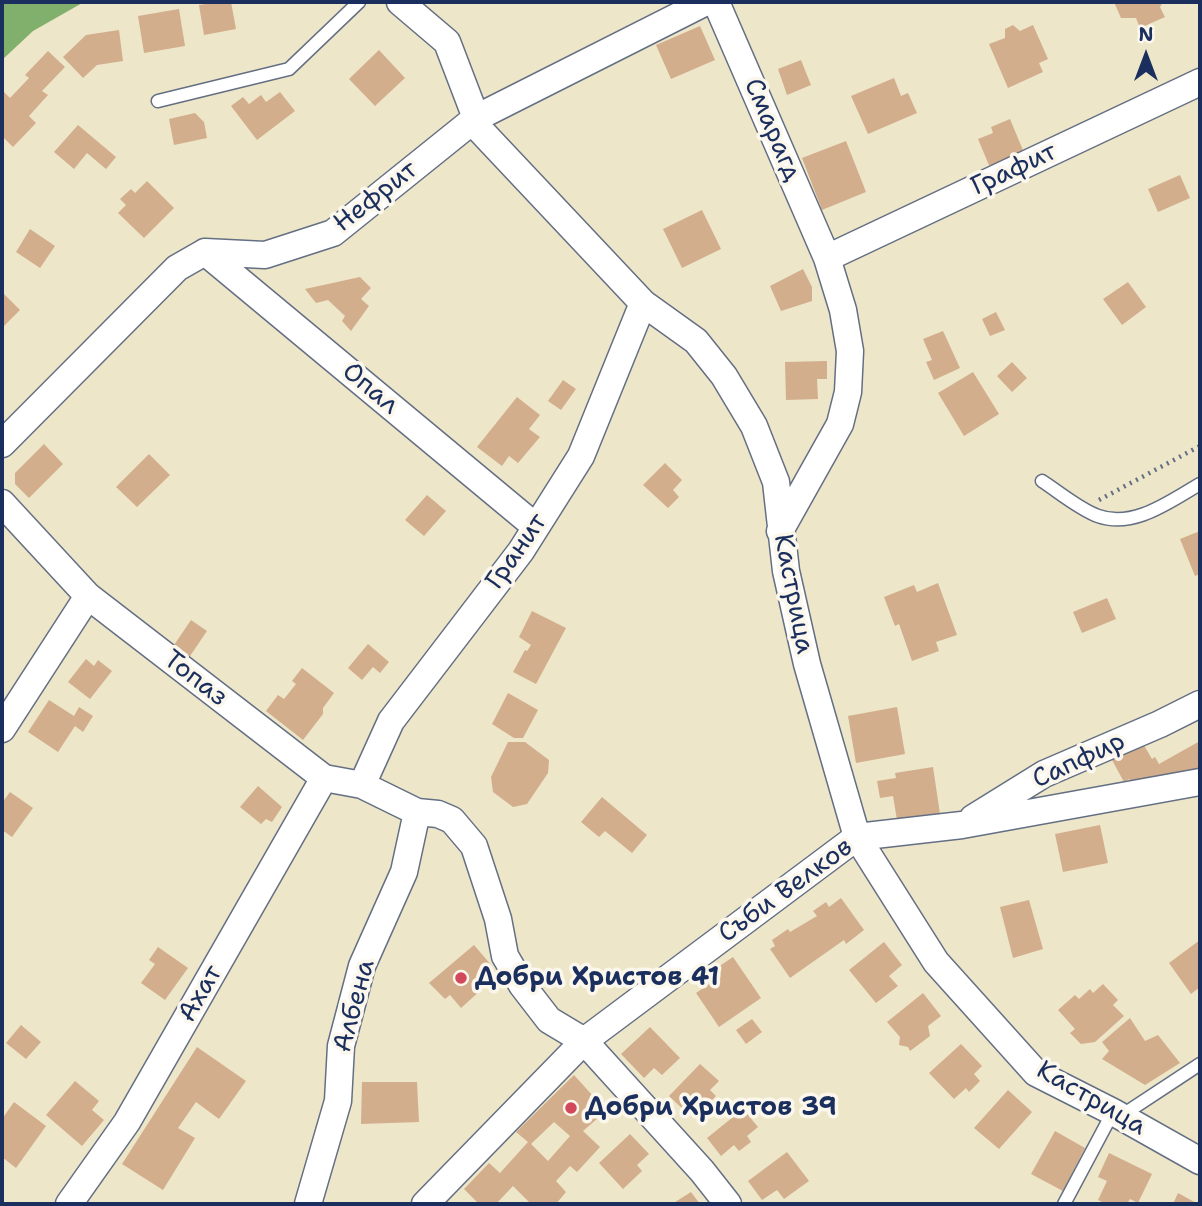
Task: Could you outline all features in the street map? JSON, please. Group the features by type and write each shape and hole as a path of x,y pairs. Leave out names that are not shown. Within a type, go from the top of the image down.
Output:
{"street":[{"name":"Кастрица","path":"400,2 447,42 481,131 643,303 696,341 724,376 754,426 776,481 786,571 807,664 857,837 936,962 1036,1073 1117,1114 1200,1161"},
{"name":"Нефрит","path":"205,252 265,255 333,233 476,118 706,2"},
{"name":"Смарагд","path":"716,2 827,258 843,310 850,351 848,392 840,424 780,531"},
{"name":"Графит","path":"827,258 1200,82"},
{"path":"2,444 177,268 205,252"},
{"name":"Опал","path":"205,252 536,527"},
{"name":"Гранит","path":"362,785 391,721 521,551 581,456 643,303"},
{"name":"Топаз","path":"2,503 88,596 324,778 362,785 417,812 438,814 452,820 474,846 498,919 505,956 522,985 549,1020 584,1041 702,1171 728,1204"},
{"path":"2,729 88,596"},
{"name":"Сапфир","path":"962,825 1044,774 1200,704"},
{"name":"Ахат","path":"69,1204 127,1122 324,778"},
{"name":"Съби Велков","path":"425,1204 584,1041 857,837 962,825 1200,782"},
{"name":"Албена","path":"308,1204 338,1101 341,1046 362,966 404,872 417,812"}],"lane":[{"path":"158,101 289,69 359,2"},
{"path":"1042,481 1098,516 1121,520 1145,514 1200,484"},
{"path":"1064,1204 1117,1114 1200,1064"}],"path":[{"path":"1084,508 1200,446"}],"green space":[{"path":"2,2 84,2 33,31 2,60"}],"building":[{"path":"231,2 236,29 204,35 199,5"},
{"path":"1114,2 1163,2 1160,7 1165,17 1140,28 1136,18 1121,18"},
{"path":"179,9 185,46 144,53 138,16"},
{"path":"1013,25 1020,31 1033,25 1048,59 1039,63 1043,72 1008,88 989,44 1005,38 1005,29"},
{"path":"700,26 715,60 671,79 656,45"},
{"path":"119,30 123,61 97,65 83,78 63,57 86,35"},
{"path":"379,50 405,78 375,106 349,79"},
{"path":"48,51 65,67 42,91 48,95 29,116 36,123 13,147 2,136 2,95 4,92 10,98 29,78 25,75"},
{"path":"801,60 811,85 787,95 778,69"},
{"path":"894,78 901,96 908,93 917,113 868,134 851,96"},
{"path":"280,92 295,111 257,140 231,106 243,97 249,104 261,95 266,102"},
{"path":"195,113 204,122 207,138 174,145 169,119"},
{"path":"1010,119 1025,155 991,170 978,139 993,133 991,127"},
{"path":"78,125 116,157 106,169 87,153 74,169 54,152"},
{"path":"846,141 866,192 822,210 802,158"},
{"path":"1180,175 1190,198 1158,212 1148,189"},
{"path":"147,181 174,208 144,238 118,213 126,205 120,199 131,189 135,193"},
{"path":"702,210 721,249 682,268 663,229"},
{"path":"30,229 55,246 40,268 16,252"},
{"path":"803,269 812,287 812,301 781,311 770,286"},
{"path":"360,277 371,288 361,299 369,306 351,331 342,321 345,316 328,300 316,303 305,289"},
{"path":"1128,282 1146,307 1122,325 1103,299"},
{"path":"2,292 20,310 2,328"},
{"path":"996,312 1005,330 990,336 982,319"},
{"path":"943,331 960,368 934,380 926,362 932,360 923,339"},
{"path":"827,361 827,379 817,379 818,399 786,400 785,362"},
{"path":"1012,362 1027,378 1012,392 997,376"},
{"path":"973,372 999,414 964,436 938,393"},
{"path":"563,380 576,389 561,410 548,401"},
{"path":"517,397 540,415 529,429 540,437 518,463 509,456 502,466 477,447"},
{"path":"44,444 63,464 29,498 15,484 15,473"},
{"path":"149,454 170,475 137,507 116,487"},
{"path":"665,463 682,480 673,490 679,497 668,508 643,485"},
{"path":"427,495 446,511 424,536 405,520"},
{"path":"1200,531 1200,574 1195,576 1180,539"},
{"path":"938,583 957,635 936,642 939,651 912,661 899,624 895,626 884,597 914,585 917,592"},
{"path":"1107,598 1116,619 1082,633 1073,612"},
{"path":"532,611 566,628 536,684 513,672 525,650 531,645 519,637"},
{"path":"191,620 207,631 188,659 172,648"},
{"path":"368,644 389,662 380,673 373,667 362,680 348,668"},
{"path":"86,659 94,666 98,660 112,671 90,699 68,682"},
{"path":"302,668 334,693 323,708 323,714 303,740 266,711 278,695 284,699 296,684 292,681"},
{"path":"508,693 538,710 523,738 514,738 492,724"},
{"path":"49,700 74,716 79,707 93,716 83,732 75,726 58,752 28,732"},
{"path":"897,707 905,754 856,763 848,716"},
{"path":"1200,741 1200,775 1134,789 1129,779 1124,782 1112,760 1142,742 1152,759 1155,757 1159,764"},
{"path":"508,742 525,742 549,760 548,773 527,804 513,807 493,792 491,777"},
{"path":"933,767 940,814 897,820 893,796 880,798 877,781 896,778 895,773"},
{"path":"258,786 282,807 272,822 266,819 261,824 240,807"},
{"path":"10,792 33,808 12,837 2,830 2,803"},
{"path":"602,797 647,835 632,853 605,831 599,837 581,822"},
{"path":"1100,825 1108,863 1063,872 1055,834"},
{"path":"841,898 864,930 846,944 844,940 790,978 770,949 775,946 772,940 788,929 790,932 817,916 813,911 826,902 829,907"},
{"path":"1029,900 1043,949 1013,958 1000,907"},
{"path":"1200,940 1200,987 1191,994 1169,963"},
{"path":"884,942 902,965 889,976 898,986 876,1003 849,970"},
{"name":"Добри Христов 41","path":"474,945 492,966 483,974 491,981 461,1008 450,995 445,999 429,983"},
{"path":"158,947 188,968 165,1000 141,983 155,964 149,960"},
{"path":"733,957 761,998 719,1027 696,993 721,976 715,969"},
{"path":"1103,984 1118,1000 1113,1005 1124,1016 1095,1042 1081,1044 1070,1033 1075,1029 1058,1010 1075,995 1079,999 1090,989 1093,993"},
{"path":"923,993 941,1016 928,1026 930,1036 910,1051 908,1047 899,1045 900,1037 887,1022"},
{"path":"1130,1018 1145,1041 1158,1035 1180,1063 1145,1085 1102,1059 1109,1051 1102,1042"},
{"path":"752,1019 762,1032 746,1044 736,1030"},
{"path":"21,1025 41,1042 26,1059 6,1043"},
{"path":"650,1027 680,1058 662,1075 654,1068 644,1078 621,1054"},
{"path":"961,1044 982,1066 974,1074 980,1081 969,1092 966,1088 954,1099 929,1073"},
{"path":"197,1047 246,1081 219,1119 196,1102 178,1128 195,1138 163,1190 122,1164"},
{"path":"700,1064 719,1081 710,1090 716,1096 703,1109 696,1102 686,1112 669,1096"},
{"path":"574,1075 602,1106 593,1112 598,1118 583,1131 600,1147 577,1172 570,1166 556,1181 566,1192 556,1204 531,1204 513,1186 496,1204 479,1204 464,1189 489,1163 500,1173 528,1142 516,1132","holes":["554,1122 570,1136 548,1161 531,1144"]},
{"path":"75,1081 99,1101 92,1110 104,1120 82,1146 46,1115"},
{"path":"362,1082 417,1082 419,1122 361,1124"},
{"path":"1008,1090 1032,1112 999,1149 974,1128"},
{"path":"14,1102 46,1126 16,1168 2,1157 2,1119"},
{"path":"743,1109 758,1127 747,1136 751,1142 739,1151 734,1145 721,1156 707,1138"},
{"path":"1055,1131 1085,1148 1063,1191 1031,1174"},
{"path":"630,1134 649,1154 637,1165 642,1171 623,1189 599,1163"},
{"path":"787,1152 809,1181 784,1199 777,1190 762,1200 748,1181"},
{"path":"1109,1153 1152,1174 1138,1203 1130,1199 1127,1204 1106,1204 1098,1200 1107,1181 1098,1177"},
{"path":"691,1192 700,1204 672,1204"},
{"path":"1178,1193 1198,1204 1173,1204"}],"place":[{"name":"Добри Христов 41","path":"461,978"},
{"name":"Добри Христов 39","path":"571,1108"}]}
